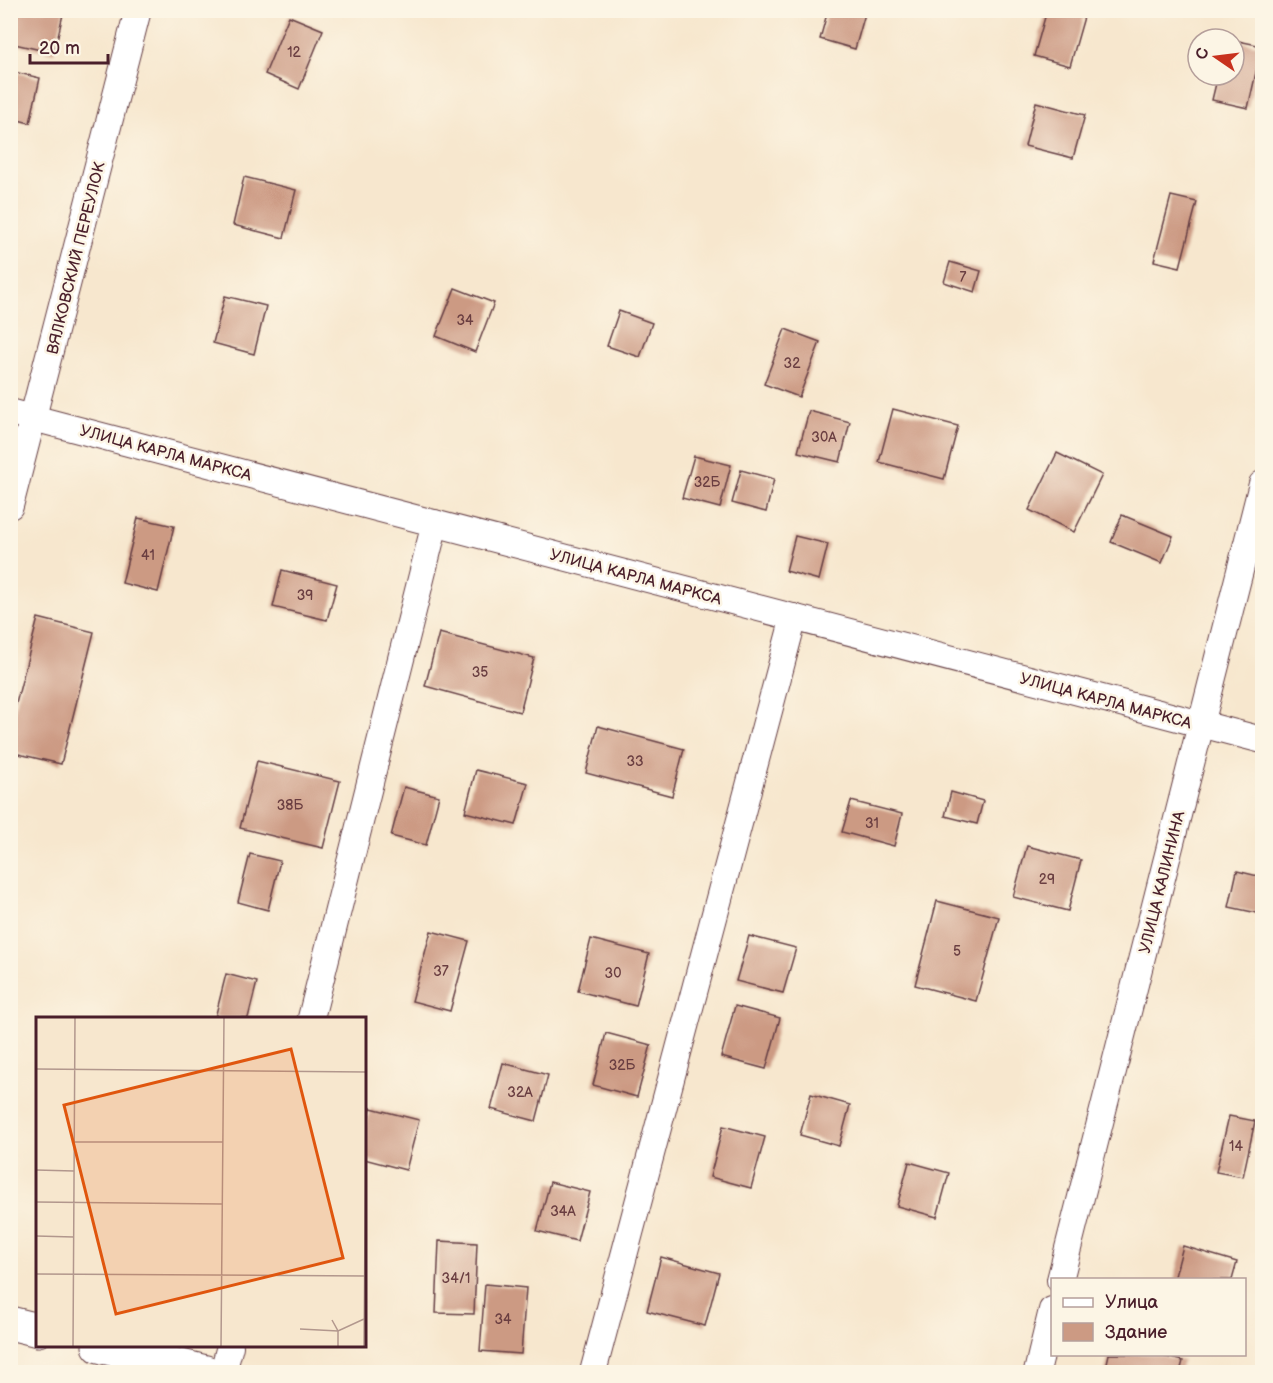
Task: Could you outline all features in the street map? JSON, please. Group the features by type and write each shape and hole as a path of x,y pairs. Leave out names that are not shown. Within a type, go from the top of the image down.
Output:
{"main road":[{"path":"10,1323 36,1330"},
{"path":"103,1347 206,1372"}],"street":[{"name":"ВЯЛКОВСКИЙ ПЕРЕУЛОК","path":"10,506 22,415 138,10"},
{"name":"УЛИЦА КАРЛА МАРКСА","path":"22,415 1263,740"},
{"name":"УЛИЦА КАЛИНИНА","path":"1061,1278 1263,484"},
{"path":"311,1017 435,523"},
{"path":"593,1372 794,617"},
{"path":"1036,1372 1051,1317"},
{"path":"223,1372 230,1347"}],"building":[{"path":"10,10 64,10 54,53 10,43"},
{"path":"828,10 866,10 855,49 820,39"},
{"path":"1047,10 1086,10 1070,66 1034,56"},
{"path":"289,16 323,30 299,89 265,74"},
{"path":"1246,43 1262,46 1248,108 1212,100 1215,87 1246,87"},
{"path":"10,71 40,78 30,123 10,118"},
{"path":"1036,102 1085,115 1073,158 1025,146"},
{"path":"244,177 296,190 284,238 233,225"},
{"path":"1171,196 1197,202 1180,267 1154,261"},
{"path":"950,262 981,271 975,292 944,282"},
{"path":"455,288 494,303 475,352 436,336"},
{"path":"225,296 266,306 254,354 213,343"},
{"path":"619,311 652,323 640,357 607,346"},
{"path":"785,329 820,342 799,397 764,384"},
{"path":"893,409 958,426 944,479 879,462"},
{"path":"809,411 850,422 840,462 798,452"},
{"path":"1057,453 1102,475 1074,532 1029,510"},
{"path":"694,456 731,465 720,508 682,498"},
{"path":"741,470 774,479 766,512 732,503"},
{"path":"1122,515 1173,536 1162,563 1111,542"},
{"path":"138,518 174,526 158,592 122,583"},
{"path":"795,536 828,544 819,580 786,571"},
{"path":"282,570 337,584 327,620 273,607"},
{"path":"38,618 94,632 61,764 10,752 10,727"},
{"path":"439,633 534,658 520,712 425,686"},
{"path":"598,726 684,749 672,796 586,773"},
{"path":"257,761 340,781 323,848 240,828"},
{"path":"476,770 528,783 516,825 465,812"},
{"path":"404,787 439,796 426,845 391,836"},
{"path":"951,792 983,801 977,824 945,816"},
{"path":"851,801 902,814 894,846 842,832"},
{"path":"1027,846 1081,860 1068,911 1013,897"},
{"path":"250,854 280,861 268,910 238,902"},
{"path":"1237,871 1262,877 1262,914 1229,907"},
{"path":"937,901 999,917 976,1001 915,985"},
{"path":"431,931 469,941 450,1011 412,1001"},
{"path":"749,936 796,948 783,993 736,981"},
{"path":"591,939 649,954 636,1006 578,991"},
{"path":"226,974 257,982 248,1017 215,1017"},
{"path":"735,1006 780,1018 766,1069 721,1057"},
{"path":"606,1033 651,1045 637,1097 593,1085"},
{"path":"503,1063 548,1075 536,1121 491,1109"},
{"path":"811,1094 850,1105 839,1146 800,1135"},
{"path":"371,1108 419,1120 406,1170 366,1160 366,1124"},
{"path":"1229,1116 1255,1121 1243,1177 1216,1172"},
{"path":"723,1126 765,1137 751,1188 710,1177"},
{"path":"909,1162 949,1173 937,1217 897,1206"},
{"path":"550,1182 590,1192 577,1241 537,1231"},
{"path":"439,1241 477,1243 474,1314 436,1313"},
{"path":"1183,1246 1237,1262 1233,1278 1175,1278"},
{"path":"661,1257 719,1273 705,1326 647,1311"},
{"path":"485,1284 526,1288 521,1354 480,1351"},
{"path":"1109,1356 1162,1356 1183,1361 1180,1372 1105,1372"}]}
